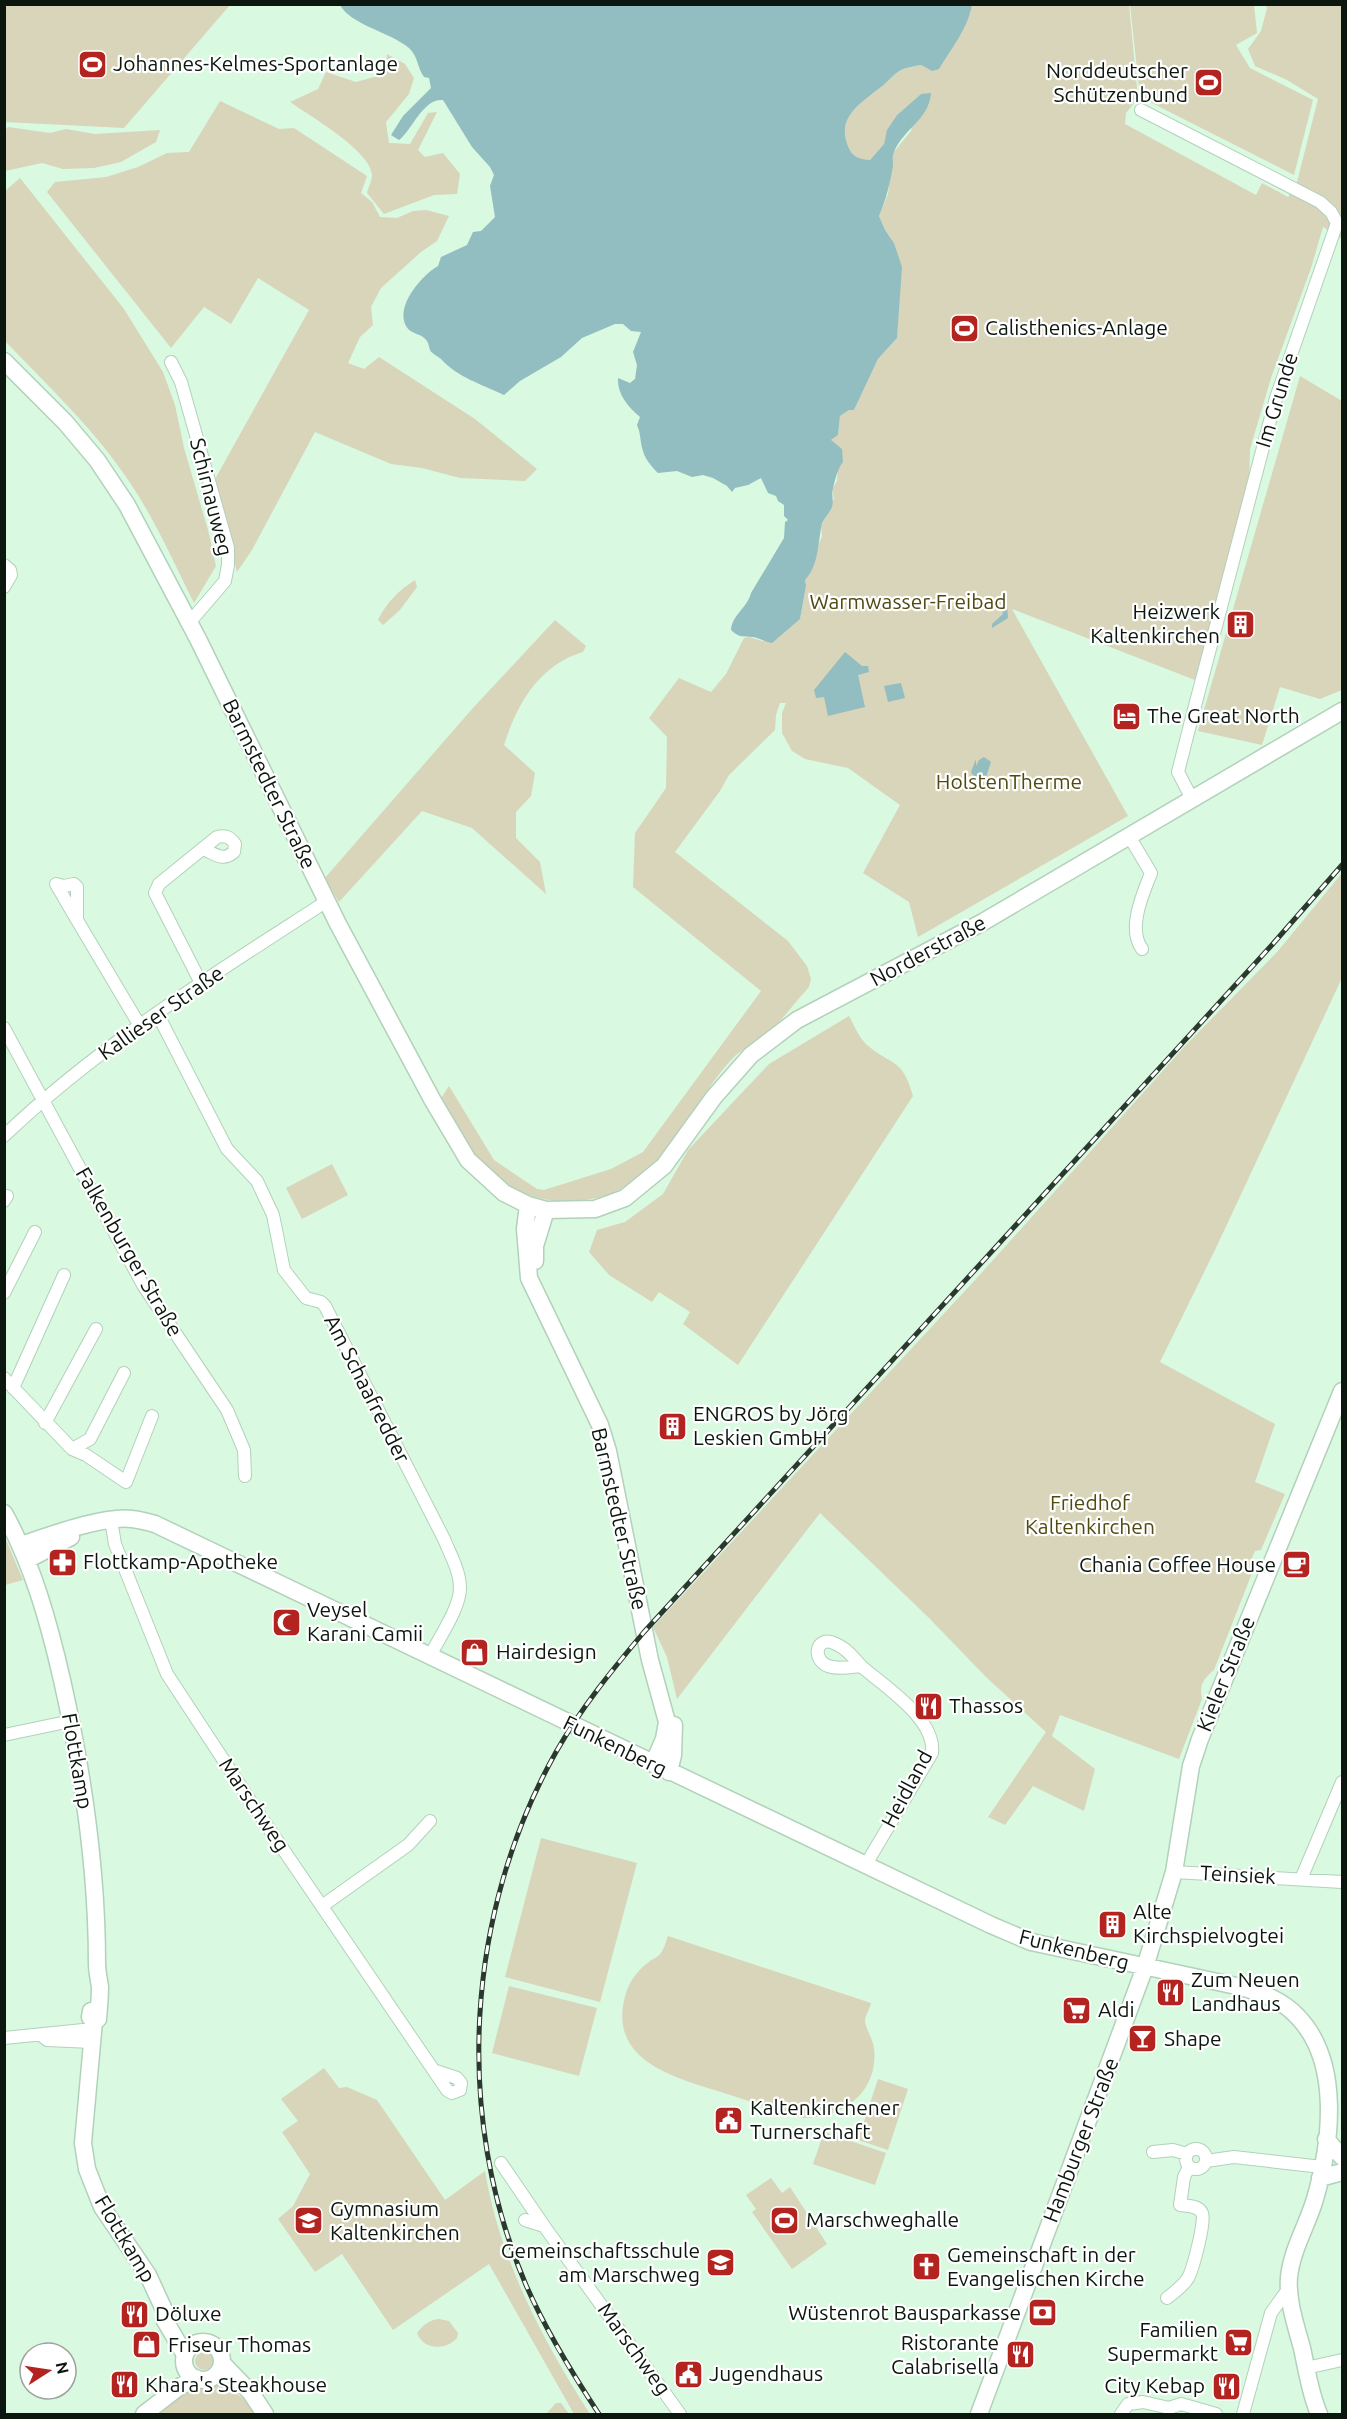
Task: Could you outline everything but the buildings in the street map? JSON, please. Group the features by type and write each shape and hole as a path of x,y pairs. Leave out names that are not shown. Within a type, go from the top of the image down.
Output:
{"main road":[{"name":"Barmstedter Straße","path":"4,362 65,422 120,493 189,623 327,901 433,1101 468,1160 504,1193 528,1205 546,1210 535,1246 536,1295"},
{"name":"Norderstraße","path":"546,1210 595,1209 625,1198 664,1166 726,1082 751,1055 769,1040 826,1003 983,922 1342,711"},
{"name":"Barmstedter Straße","path":"528,1205 525,1229 529,1278 600,1425 608,1451 650,1660 667,1722 664,1739 654,1764"},
{"name":"Kieler Straße","path":"1145,1967 1174,1872 1191,1766 1342,1392"},
{"name":"Flottkamp","path":"4,1513 24,1553 54,1644 71,1721 86,1809 100,1986 98,2019 93,2030 84,2143 87,2169 102,2207 148,2275 190,2362"},
{"name":"Funkenberg","path":"24,1553 90,1525 111,1520 130,1518 155,1524 991,1926 1031,1942 1252,1990 1275,2000 1296,2014 1314,2041 1325,2073 1328,2102 1321,2173 1314,2202 1293,2255 1289,2288 1306,2368 1319,2415"},
{"name":"Barmstedter Straße","path":"657,1683 672,1714 674,1731 669,1772"},
{"name":"Hamburger Straße","path":"979,2415 1145,1967"},
{"path":"1326,2139 1342,2157"},
{"path":"1321,2173 1342,2172"},
{"path":"147,2411 179,2386 190,2362 200,2342 212,2344 220,2352 218,2369 205,2380 190,2362"},
{"path":"218,2369 244,2396 255,2398 265,2415"}],"street":[{"name":"Im Grunde","path":"1141,110 1320,202 1331,212 1337,223 1276,398 1191,721 1179,772 1192,799"},
{"name":"Schirnauweg","path":"171,362 182,382 228,548 225,580 189,623"},
{"path":"4,566 10,570 11,574 4,587"},
{"path":"1129,836 1151,873 1136,925 1136,935 1142,948"},
{"path":"201,983 155,893 159,884 203,849"},
{"name":"Kallieser Straße","path":"4,1136 43,1099 157,1013 327,901"},
{"path":"77,920 140,1026"},
{"name":"Am Schaafredder","path":"157,1013 227,1149 257,1181 273,1215 284,1270 306,1298 321,1302 325,1306 444,1539 459,1578 460,1588 456,1604 430,1656"},
{"name":"Falkenburger Straße","path":"4,1028 143,1285 227,1410 244,1450 246,1476"},
{"path":"4,1293 35,1232"},
{"path":"13,1388 64,1275"},
{"path":"45,1423 96,1329"},
{"path":"72,1449 90,1439 124,1373"},
{"path":"4,1378 72,1449 86,1455 126,1482 152,1416"},
{"name":"Marschweg","path":"111,1520 115,1544 167,1674 436,2072"},
{"name":"Heidland","path":"861,1666 921,1719 929,1730 932,1748 932,1754 865,1866"},
{"path":"4,1735 71,1721"},
{"name":"Teinsiek","path":"1301,1879 1342,1782"},
{"path":"322,1906 408,1845 429,1821"},
{"name":"Teinsiek","path":"1174,1872 1342,1882"},
{"path":"4,2038 41,2036 47,2040 93,2030"},
{"path":"1153,2152 1173,2150 1198,2169 1203,2167 1206,2161 1234,2157 1321,2173"},
{"path":"1167,2298 1183,2284 1190,2274 1203,2220 1201,2211 1196,2207 1180,2205 1188,2160"},
{"name":"Marschweg","path":"501,2163 680,2415"},
{"path":"525,2220 544,2226"},
{"path":"1243,2415 1271,2313 1289,2288"},
{"path":"1306,2368 1342,2360"},
{"path":"1120,2415 1128,2404 1138,2402 1166,2408 1181,2404 1216,2415"}],"green space":[{"name":"Johannes-Kelmes-Sportanlage","path":"230,4 124,128 5,122 4,5"},
{"path":"972,5 1129,5 1138,98 1126,113 1125,124 1256,195 1262,183 1288,197 1297,182 1318,99 1287,80 1255,66 1248,49 1261,31 1267,8 1265,5 1342,5 1342,239 1323,227 1311,268 1271,378 1250,449 1249,482 1195,680 1012,609 1128,816 918,937 909,902 863,873 900,805 848,768 805,759 792,751 782,733 782,713 786,703 780,703 775,730 729,775 720,791 675,852 788,941 807,966 811,979 809,987 770,1031 733,1058 713,1083 668,1150 638,1180 614,1192 590,1199 564,1201 539,1198 515,1189 493,1175 474,1155 440,1100 449,1086 494,1160 537,1189 544,1190 611,1169 643,1152 761,991 633,887 635,833 666,788 667,737 649,718 679,678 711,692 726,674 744,638 750,637 762,641 800,619 805,580 822,536 821,527 834,498 832,489 837,481 838,467 831,440 838,435 840,416 849,410 854,410 878,359 897,338 901,267 894,243 879,216 888,194 893,153 911,131 921,94 897,115 888,130 884,144 870,160 859,158 852,153 845,136 845,127 852,112 900,70 921,65 932,71 970,14"},
{"name":"Norddeutscher Schützenbund","path":"1130,5 1254,5 1257,33 1236,45 1250,68 1313,100 1294,175 1140,97"},
{"path":"387,54 405,64 414,78 409,94 386,122 389,143 410,144 428,113 437,112 418,150 425,157 443,153 460,174 457,194 434,195 384,214 367,193 372,175 362,155 338,135 290,102 318,89 326,72 356,82 385,74"},
{"path":"220,101 279,129 294,128 367,176 361,193 372,202 380,217 397,218 413,211 426,210 449,216 437,241 421,252 381,288 371,307 373,325 360,337 348,363 364,369 379,357 475,419 537,469 525,481 460,478 422,468 391,464 315,432 252,550 237,572 214,481 309,310 258,278 231,324 204,307 171,348 47,192 55,182 106,177 138,167 167,153 189,152"},
{"path":"8,127 50,133 66,129 95,134 160,130 156,142 121,162 94,168 63,169 42,163 5,171 5,130"},
{"path":"20,178 124,309 163,372 175,405 184,448 216,566 194,603 153,520 124,474 82,422 5,341 5,191"},
{"path":"1300,376 1342,401 1342,690 1320,699 1280,687 1262,745 1198,731"},
{"path":"415,580 417,587 400,610 383,625 378,620 389,602"},
{"path":"555,620 586,646 583,652 554,666 532,688 516,715 504,745 535,773 531,796 516,812 516,838 540,862 546,894 472,828 422,811 339,902 324,879 472,709"},
{"name":"Friedhof Kaltenkirchen","path":"1342,873 1342,978 1160,1362 1275,1424 1255,1482 1285,1494 1261,1550 1255,1551 1252,1558 1254,1568 1214,1670 1203,1683 1202,1699 1179,1759 1060,1715 1052,1736 1095,1769 1084,1811 1033,1786 1005,1825 988,1817 1046,1732 986,1677 929,1618 820,1513 677,1699 667,1657 653,1627 976,1279 1185,1046 1278,951"},
{"path":"849,1016 864,1042 896,1064 905,1075 913,1096 738,1365 683,1324 690,1312 659,1292 652,1302 609,1275 589,1252 597,1230 625,1222 663,1194 688,1150 769,1064"},
{"path":"332,1164 348,1195 302,1219 286,1188"},
{"path":"4,1535 23,1580 5,1585 4,1585"},
{"path":"541,1838 637,1863 600,2002 505,1977"},
{"path":"668,1936 871,2003 865,2021 874,2048 874,2064 871,2078 855,2100 832,2113 803,2118 686,2081 650,2063 635,2051 626,2036 622,2016 626,1993 635,1975 661,1953"},
{"path":"509,1986 597,2008 579,2076 492,2053"},
{"path":"324,2068 339,2088 347,2087 377,2100 445,2200 485,2171 501,2236 525,2298 555,2357 590,2414 574,2414 489,2264 393,2330 342,2254 315,2272 278,2219 293,2206 310,2174 282,2132 298,2121 281,2099"},
{"path":"878,2079 908,2089 888,2150 858,2140"},
{"path":"824,2132 886,2153 875,2185 813,2164"},
{"name":"Marschweghalle","path":"771,2178 782,2193 790,2187 827,2244 792,2269 752,2212 756,2209 746,2195"},
{"path":"439,2319 449,2321 458,2333 457,2338 441,2347 424,2343 417,2333 426,2323"},
{"path":"204,2352 210,2355 213,2361 210,2367 204,2370 198,2367 195,2361 198,2355"},
{"path":"213,2382 237,2394 257,2411 254,2414 151,2414 194,2383"},
{"path":"556,2403 561,2403 569,2414 546,2414"}],"water":[{"path":"340,5 972,5 963,30 939,69 932,71 921,65 900,70 852,112 845,127 845,136 852,153 859,158 870,160 884,144 887,130 897,115 921,94 931,93 926,110 903,137 894,152 889,185 879,216 894,243 902,267 897,338 878,359 854,410 849,410 840,416 838,435 831,440 842,449 843,462 833,488 832,507 822,525 815,562 805,580 800,619 772,643 739,635 731,630 734,620 747,603 784,538 785,522 788,520 784,516 784,505 778,501 776,496 768,493 761,478 748,485 735,488 732,492 727,486 713,478 703,475 692,477 677,471 658,473 651,466 642,448 637,425 640,417 624,400 618,384 618,378 630,383 635,379 637,365 633,352 641,332 631,331 623,324 615,324 582,338 561,357 520,381 504,395 454,371 431,351 425,338 406,326 404,309 418,284 438,266 441,257 467,245 473,232 481,231 495,217 490,186 494,175 472,147 443,100 436,101 424,109 399,140 391,135 403,116 431,88 429,78 424,77 409,48 353,18"},
{"path":"1004,603 1007,605 1008,618 992,628 992,624 1003,614 1001,608"},
{"path":"845,652 862,666 868,666 869,672 858,675 865,707 828,716 824,697 816,698 814,690"},
{"path":"901,683 905,698 888,702 884,686"},
{"path":"984,757 991,762 985,780 975,778 971,772 976,759 976,766"}],"railway":[{"path":"599,2414 560,2351 526,2285 503,2220 487,2152 480,2084 480,2015 488,1946 503,1879 526,1814 556,1752 576,1720 644,1632 1271,946 1342,865"}],"place":[{"name":"Johannes-Kelmes-Sportanlage","path":"92,64"},
{"name":"Norddeutscher Schützenbund","path":"1209,83"},
{"name":"Calisthenics-Anlage","path":"964,328"},
{"name":"Heizwerk Kaltenkirchen","path":"1241,624"},
{"name":"The Great North","path":"1126,716"},
{"name":"ENGROS by Jörg Leskien GmbH","path":"672,1426"},
{"name":"Flottkamp-Apotheke","path":"62,1562"},
{"name":"Chania Coffee House","path":"1297,1565"},
{"name":"Veysel Karani Camii","path":"286,1622"},
{"name":"Hairdesign","path":"475,1652"},
{"name":"Thassos","path":"928,1706"},
{"name":"Alte Kirchspielvogtei","path":"1112,1924"},
{"name":"Zum Neuen Landhaus","path":"1170,1992"},
{"name":"Aldi","path":"1077,2010"},
{"name":"Shape","path":"1143,2039"},
{"name":"Kaltenkirchener Turnerschaft","path":"729,2120"},
{"name":"Marschweghalle","path":"785,2220"},
{"name":"Gymnasium Kaltenkirchen","path":"309,2221"},
{"name":"Gemeinschaftsschule am Marschweg","path":"721,2263"},
{"name":"Gemeinschaft in der Evangelischen Kirche","path":"926,2267"},
{"name":"Wüstenrot Bausparkasse","path":"1042,2313"},
{"name":"Döluxe","path":"134,2314"},
{"name":"Familien Supermarkt","path":"1239,2342"},
{"name":"Friseur Thomas","path":"147,2345"},
{"name":"Ristorante Calabrisella","path":"1020,2355"},
{"name":"Jugendhaus","path":"688,2374"},
{"name":"Khara's Steakhouse","path":"124,2385"},
{"name":"City Kebap","path":"1226,2386"}],"park label":[{"name":"Warmwasser-Freibad","path":"908,602"},
{"name":"HolstenTherme","path":"1009,782"}]}
